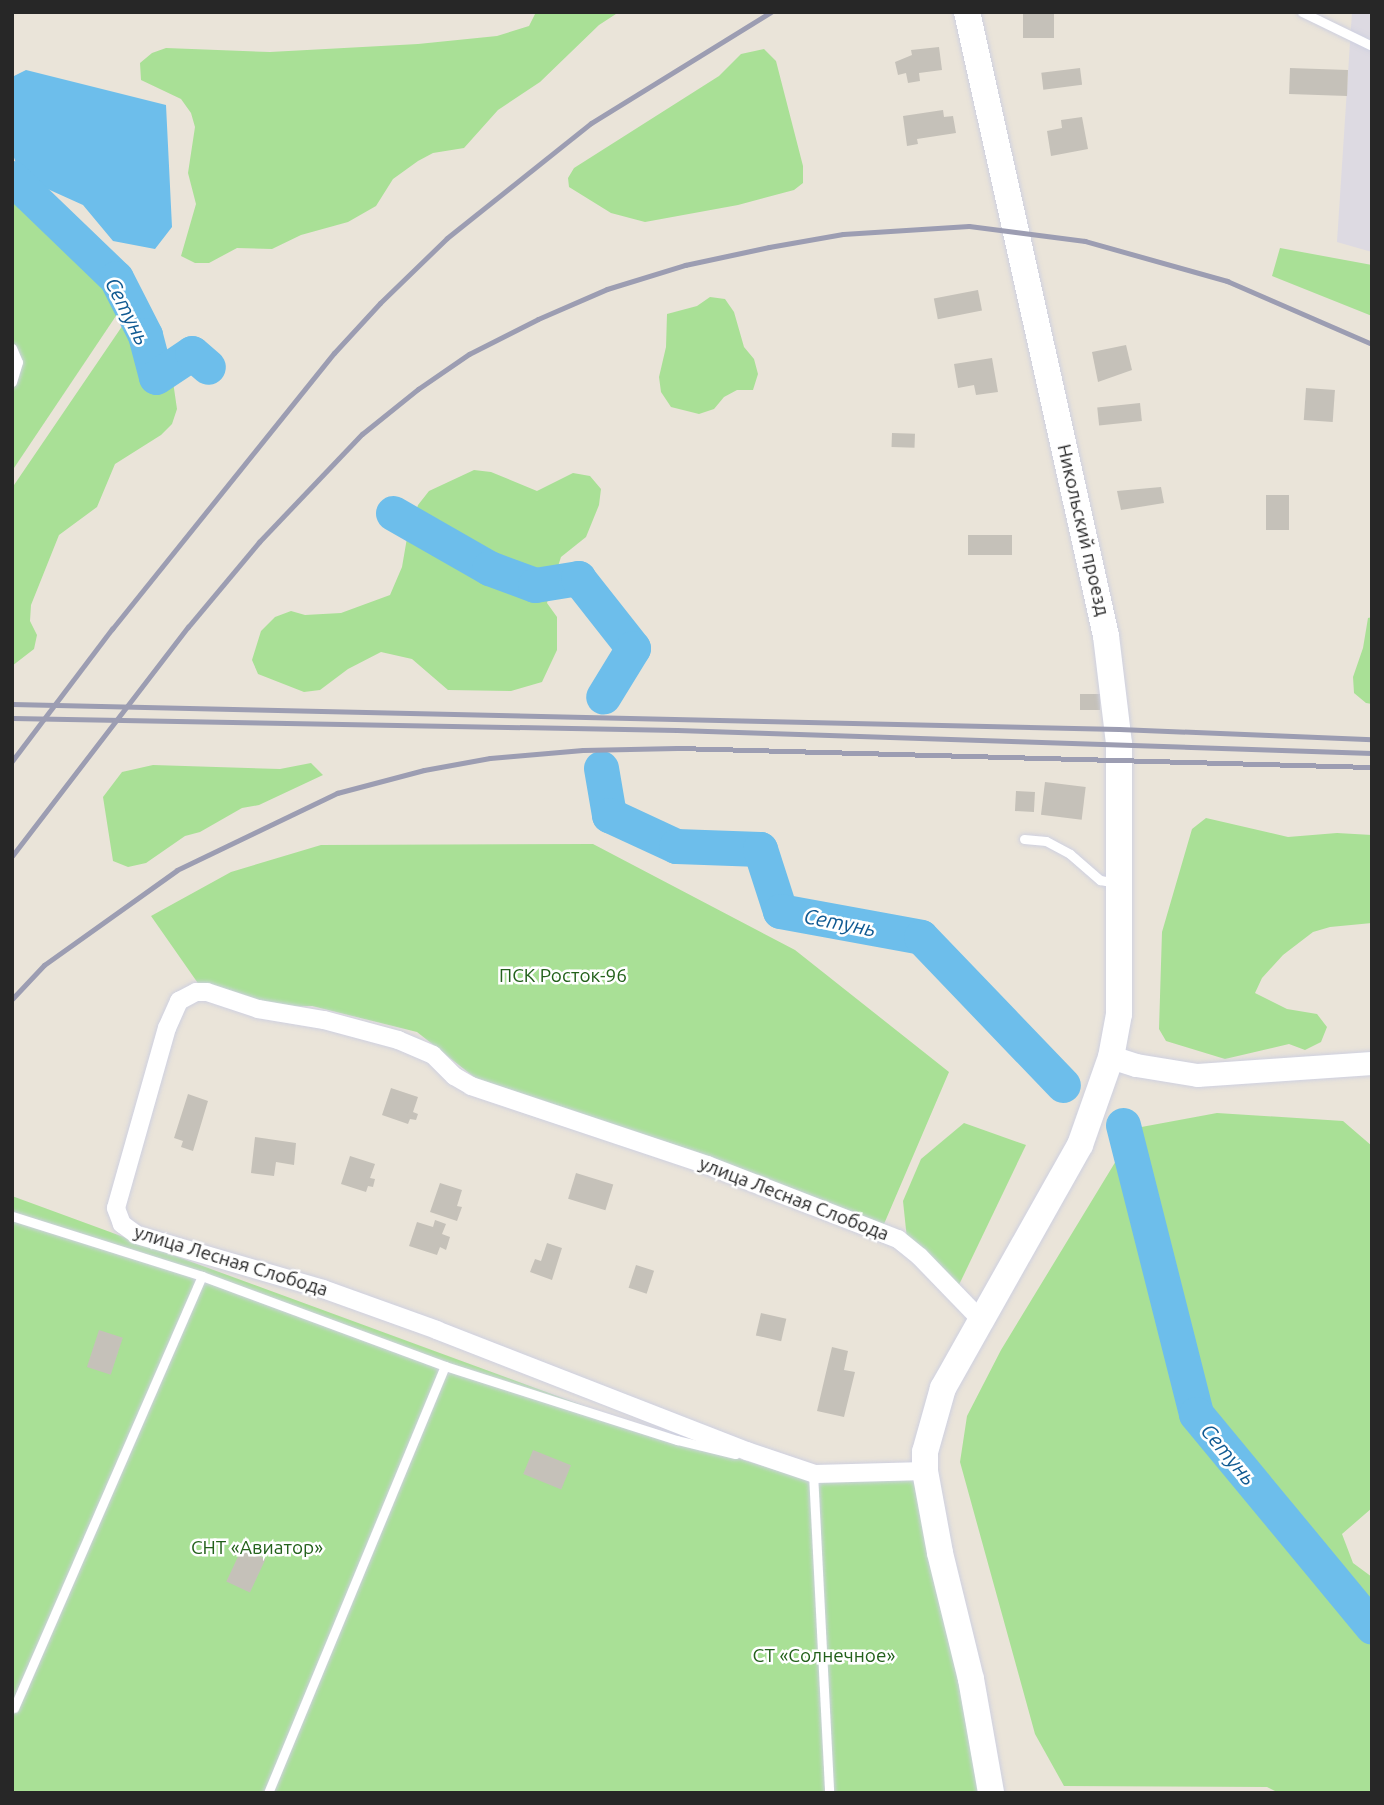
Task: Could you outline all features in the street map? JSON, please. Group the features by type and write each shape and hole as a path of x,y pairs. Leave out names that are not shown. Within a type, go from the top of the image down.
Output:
{"main road":[{"name":"Никольский проезд","path":"967,12 1106,636 1119,729 1119,1014 1111,1057 1080,1145 943,1388 928,1434 925,1471 940,1553 971,1679 991,1793"}],"street":[{"name":"улица Лесная Слобода","path":"925,1471 815,1474 747,1451 425,1325 323,1289 137,1235 122,1224 116,1208 163,1040 179,1000 195,992 207,992 258,1009 324,1020 398,1040 433,1055 454,1076 471,1086 592,1124 898,1238 981,1320"},
{"path":"1111,1057 1136,1065 1197,1075 1372,1063"}],"lane":[{"path":"1302,12 1372,46"},
{"path":"12,348 18,362 12,382"},
{"path":"1024,839 1046,841 1070,854 1100,880 1118,884"},
{"path":"12,1216 202,1276 445,1366 677,1440 815,1474 829,1793"},
{"path":"14,1708 202,1276"},
{"path":"268,1793 445,1366"}],"shaded area":[{"path":"1352,12 1372,12 1372,252 1337,242"}],"green space":[{"path":"536,12 619,12 599,25 540,82 498,110 464,148 433,153 418,161 393,179 376,206 348,222 301,235 272,249 237,248 209,263 195,263 181,256 196,204 188,173 195,127 191,113 181,99 141,80 140,63 152,53 166,48 270,52 418,44 497,36 529,26"},
{"path":"764,49 776,61 803,166 803,183 794,190 738,205 645,222 611,213 569,187 568,178 574,168 719,76 741,54"},
{"path":"12,192 134,289 12,471"},
{"path":"1280,248 1372,265 1372,316 1272,276"},
{"path":"710,297 725,299 734,312 744,347 754,359 758,374 753,390 737,390 724,397 714,409 699,414 671,407 661,392 659,377 666,347 667,314 697,306"},
{"path":"127,319 139,331 144,344 170,361 177,409 172,424 161,435 115,464 97,507 59,535 31,605 30,621 37,635 34,649 12,666 12,488"},
{"path":"474,470 491,472 537,491 573,473 590,476 601,489 599,505 586,537 561,557 551,588 547,603 557,617 557,650 542,682 511,691 448,690 412,659 381,652 348,669 320,690 304,692 258,674 252,660 261,631 275,617 291,611 305,615 341,613 390,595 402,567 407,538 418,505 429,491"},
{"path":"1372,617 1372,704 1366,703 1354,693 1353,677 1363,648 1368,618"},
{"path":"311,763 323,775 259,805 242,808 200,832 185,836 146,863 128,867 113,861 103,797 122,772 153,765 280,769"},
{"path":"1206,818 1288,837 1337,833 1372,835 1372,923 1330,927 1313,932 1283,955 1262,978 1255,993 1287,1009 1317,1014 1327,1027 1321,1042 1305,1050 1289,1044 1225,1059 1166,1041 1159,1029 1162,932 1192,829"},
{"name":"ПСК Росток-96","path":"593,844 795,950 949,1072 881,1231 488,1088 417,1032 312,1006 274,1007 202,989 151,916 231,872 321,845"},
{"path":"1217,1113 1343,1121 1372,1146 1372,1508 1342,1534 1353,1563 1372,1577 1372,1793 1279,1793 1267,1787 1064,1786 1035,1734 960,1462 967,1416 1001,1350 1136,1128"},
{"path":"964,1123 1026,1145 957,1289 907,1239 903,1201 921,1159"},
{"name":"СНТ «Авиатор»","path":"12,1196 677,1440 810,1480 925,1471 990,1793 12,1793"}],"water":[{"path":"26,70 166,105 172,227 155,249 113,241 83,205 21,177 12,152 12,77"}],"building":[{"path":"1023,12 1054,12 1054,38 1023,38"},
{"path":"939,47 942,70 919,73 920,81 908,83 906,73 898,75 895,62 912,55 911,50"},
{"path":"1080,68 1082,85 1043,90 1041,73"},
{"path":"1290,68 1348,70 1347,96 1289,94"},
{"path":"943,110 944,117 953,116 956,133 917,139 918,144 907,146 903,116"},
{"path":"1082,117 1088,149 1051,156 1047,131 1062,128 1061,120"},
{"path":"978,290 982,311 938,319 934,299"},
{"path":"1126,345 1132,370 1098,382 1092,352"},
{"path":"992,358 998,392 976,395 974,385 958,388 954,364"},
{"path":"1306,388 1335,390 1333,422 1304,420"},
{"path":"1140,403 1142,421 1099,425 1097,407"},
{"path":"892,433 915,434 914,448 892,447"},
{"path":"1161,487 1164,503 1121,510 1117,491"},
{"path":"1266,495 1289,495 1289,530 1266,530"},
{"path":"968,535 1012,535 1012,555 968,555"},
{"path":"1080,694 1100,694 1100,710 1080,710"},
{"path":"1045,782 1086,787 1082,820 1041,815"},
{"path":"1016,791 1035,792 1034,812 1015,811"},
{"path":"391,1088 418,1097 413,1112 418,1114 416,1120 410,1119 408,1124 382,1115"},
{"path":"188,1094 208,1101 193,1151 181,1147 183,1141 174,1138"},
{"path":"255,1137 296,1143 294,1165 276,1162 274,1176 251,1173"},
{"path":"350,1156 375,1164 370,1178 375,1179 373,1187 368,1186 366,1192 341,1184"},
{"path":"576,1173 613,1184 605,1210 568,1199"},
{"path":"440,1183 462,1190 457,1206 462,1207 457,1221 430,1212"},
{"path":"435,1220 446,1224 442,1234 450,1237 446,1250 440,1247 437,1255 409,1246 417,1222 433,1227"},
{"path":"547,1243 562,1248 552,1280 530,1272 535,1259 541,1261"},
{"path":"636,1265 654,1271 647,1294 629,1288"},
{"path":"761,1313 786,1319 781,1341 756,1335"},
{"path":"99,1330 123,1338 111,1375 87,1367"},
{"path":"832,1347 848,1351 844,1370 855,1372 844,1417 817,1411"},
{"path":"533,1450 571,1465 561,1489 523,1474"},
{"path":"242,1548 266,1559 250,1593 226,1582"}],"waterway":[{"name":"Сетунь","path":"12,178 116,278 145,335 156,377 192,353 208,367"},
{"name":"Сетунь","path":"393,513 489,568 535,585 578,578 633,648 603,697"},
{"name":"Сетунь","path":"601,768 609,815 676,846 760,849 780,911 921,937 1063,1085"},
{"name":"Сетунь","path":"1123,1125 1196,1414 1372,1627"}],"railway":[{"path":"12,761 112,629 334,353 380,303 447,238 591,123 771,12"},
{"path":"12,856 188,627 259,542 362,434 418,389 469,354 538,319 607,289 685,265 843,234 969,226 1085,241 1227,281 1372,344"},
{"path":"12,704 1119,729 1372,739"},
{"path":"12,718 677,730 1372,753"},
{"path":"12,999 44,965 177,870 337,793 424,770 490,758 583,750 677,748 1372,767"}],"park label":[{"name":"СТ «Солнечное»","path":"824,1656"}]}
